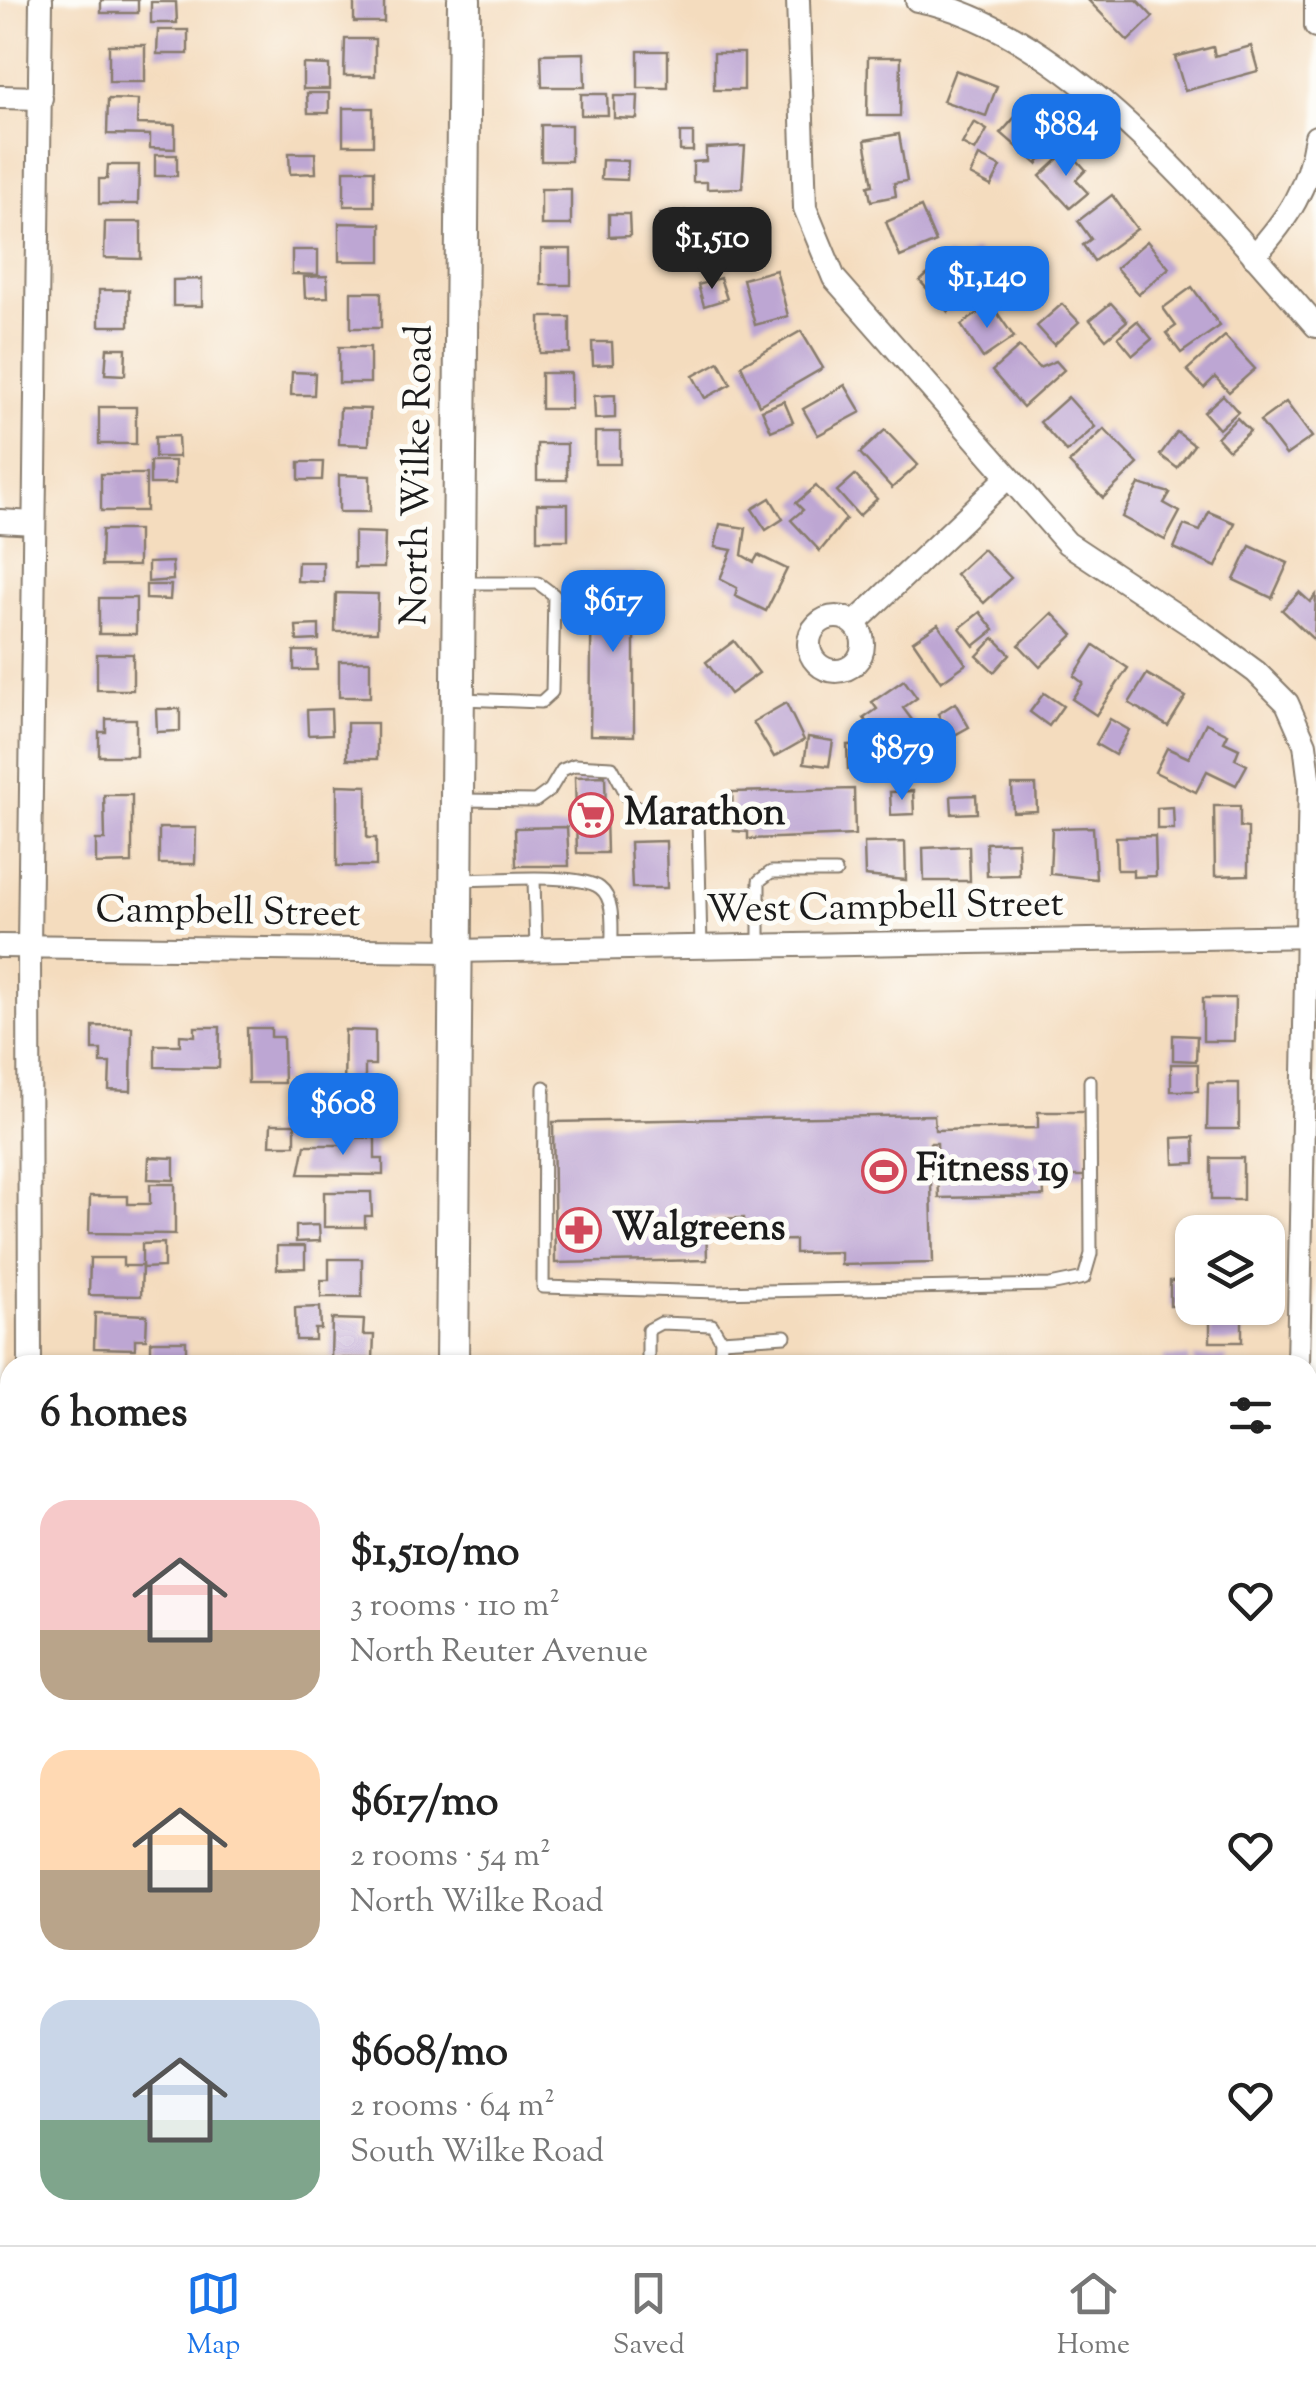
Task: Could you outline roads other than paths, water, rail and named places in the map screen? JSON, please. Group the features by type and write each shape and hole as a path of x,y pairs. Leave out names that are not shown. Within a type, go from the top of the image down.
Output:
{"main road":[{"name":"North Wilke Road","path":"452,1355 464,0"}],"street":[{"path":"30,1355 29,947 41,0"},
{"path":"798,0 805,208 834,278 1067,543 1256,672 1287,704 1305,744 1310,784 1311,937 1298,1355"},
{"path":"917,0 978,18 1058,68 1105,104 1254,256 1316,326"},
{"path":"1316,0 1316,26"},
{"path":"0,97 40,98"},
{"path":"1254,256 1298,204 1310,175 1316,136"},
{"path":"855,623 1007,478"},
{"path":"0,521 34,523"},
{"name":"West Campbell Street","path":"455,951 1311,937"},
{"name":"Campbell Street","path":"0,946 455,951"}],"lane":[{"path":"457,699 541,702 552,692 554,595 538,583 458,584"},
{"path":"456,800 535,801 550,790 562,770 574,765 612,767 633,808 691,811 698,818 701,947"},
{"path":"759,946 759,882 771,872 836,872"},
{"path":"455,880 581,881 601,888 610,905 612,948"},
{"path":"534,880 536,950"},
{"path":"544,1087 543,1287 814,1291 1050,1285 1084,1278 1091,1254 1090,1082"},
{"path":"648,1355 648,1330 654,1324 712,1325 721,1340 720,1355"},
{"path":"721,1340 785,1336"}],"place":[{"name":"Marathon","path":"591,815"},
{"name":"Fitness 19","path":"884,1171"},
{"name":"Walgreens","path":"579,1230"}]}
